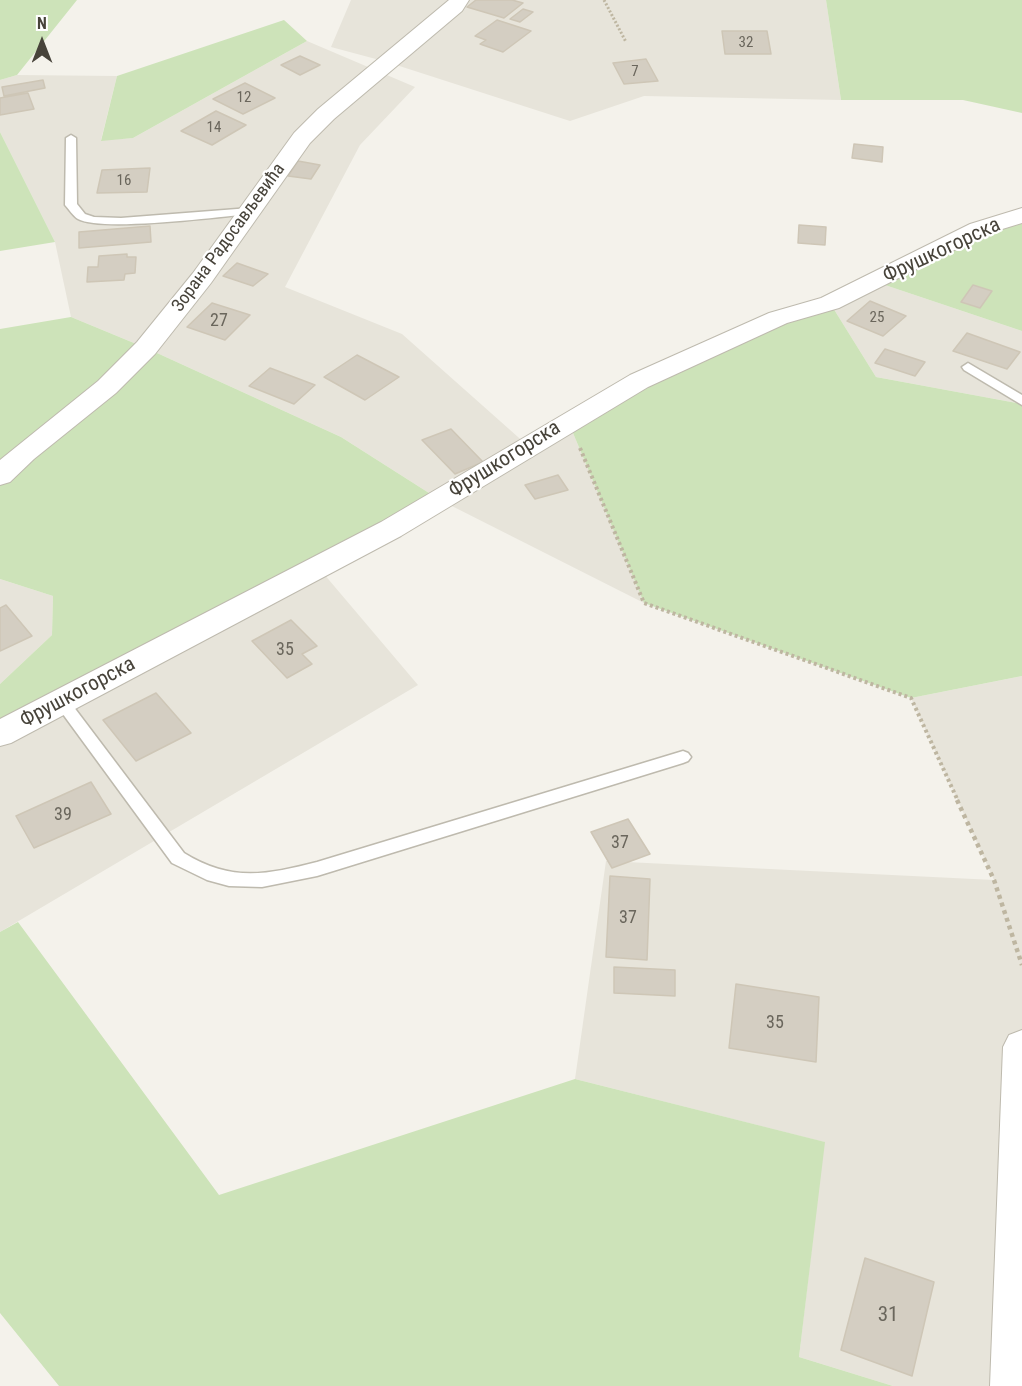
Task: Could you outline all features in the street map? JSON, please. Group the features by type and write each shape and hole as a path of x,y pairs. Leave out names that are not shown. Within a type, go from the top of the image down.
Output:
{"street":[{"name":"Зорана Радосављевића","path":"0,476 24,453 107,387 146,348 202,278 303,138 326,114 455,7 459,0"},
{"name":"Фрушкогорска","path":"0,734 391,529 568,421 639,381 719,342 778,318 830,303 978,229 1022,215"},
{"path":"1012,1386 1022,1047"}],"lane":[{"path":"71,138 72,205 81,216 93,220 121,221 250,211"},
{"path":"968,367 1022,401"},
{"path":"62,702 178,858 194,869 220,880 247,883 276,880 317,869 684,757"}],"path":[{"path":"604,0 626,42"},
{"path":"568,421 644,603 912,698 994,880 1022,965"}],"shaded area":[{"path":"351,0 826,0 841,100 644,96 570,121 387,62 331,47"},
{"path":"307,41 415,87 360,145 285,287 402,334 527,445 568,421 644,603 440,500 341,437 146,348 71,317 55,242 0,132 0,80 17,75 117,76 101,140 133,138"},
{"path":"876,282 1022,331 1022,404 876,377 830,303"},
{"path":"318,567 418,685 0,932 0,734"},
{"path":"0,579 53,596 52,635 0,684"},
{"path":"1022,676 1022,1047 1012,1386 893,1386 799,1357 824,1142 575,1079 606,861 994,880 911,698"}],"green space":[{"path":"0,0 77,0 17,75 0,80"},
{"path":"826,0 1022,0 1022,113 963,100 841,100"},
{"path":"284,20 307,41 133,138 101,141 117,76"},
{"path":"0,132 55,242 0,251"},
{"path":"1022,215 1022,331 876,282"},
{"path":"830,303 876,377 1022,404 1022,676 911,698 644,603 568,421"},
{"path":"71,317 146,348 341,437 440,500 0,734 0,684 52,635 53,596 0,579 0,329"},
{"path":"18,922 219,1195 575,1079 825,1142 799,1357 893,1386 59,1386 0,1313 0,932"}],"building":[{"path":"476,0 512,0 523,3 504,18 467,7"},
{"path":"523,9 533,12 520,22 510,19"},
{"path":"497,20 531,31 503,52 480,44 486,40 475,36"},
{"path":"722,31 767,31 771,54 725,54"},
{"path":"300,56 320,65 300,75 281,65"},
{"path":"646,59 658,81 624,84 613,63"},
{"path":"43,80 45,88 4,96 2,87"},
{"path":"245,83 275,98 243,114 213,99"},
{"path":"28,93 34,109 0,115 0,98"},
{"path":"216,111 246,125 212,145 181,131"},
{"path":"854,144 883,147 882,162 852,158"},
{"path":"298,161 320,165 311,179 288,176"},
{"path":"150,168 147,192 97,193 102,170"},
{"path":"799,225 826,227 825,245 798,243"},
{"path":"150,226 151,242 79,248 79,232"},
{"path":"127,254 127,257 136,257 135,273 125,274 124,280 87,282 88,267 98,267 99,256"},
{"path":"237,263 268,274 253,286 223,276"},
{"path":"973,285 992,291 980,308 961,302"},
{"path":"870,301 906,316 883,336 847,321"},
{"path":"212,303 250,315 225,340 187,327"},
{"path":"967,333 1020,352 1007,369 953,351"},
{"path":"885,349 925,362 915,376 875,363"},
{"path":"357,355 399,377 365,400 324,377"},
{"path":"270,368 315,385 294,404 249,386"},
{"path":"451,429 483,462 455,474 422,440"},
{"path":"558,475 568,490 535,499 525,485"},
{"path":"6,605 32,636 0,651 0,608"},
{"path":"291,620 317,646 302,654 312,664 287,678 252,641"},
{"path":"156,693 191,733 136,761 103,720"},
{"path":"91,782 111,814 34,848 16,816"},
{"path":"628,819 650,854 612,868 591,832"},
{"path":"610,876 650,879 647,960 606,957"},
{"path":"614,967 675,970 675,996 614,993"},
{"path":"736,984 819,997 816,1062 729,1048"},
{"path":"865,1258 934,1282 912,1376 841,1350"}]}
